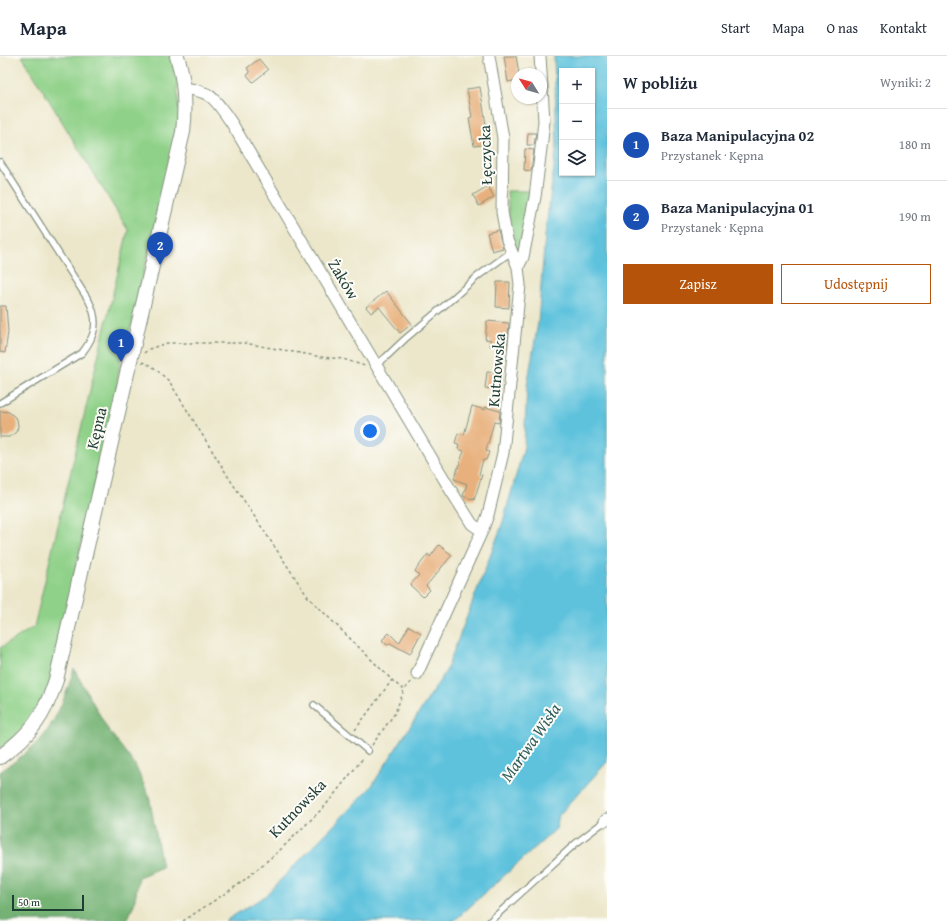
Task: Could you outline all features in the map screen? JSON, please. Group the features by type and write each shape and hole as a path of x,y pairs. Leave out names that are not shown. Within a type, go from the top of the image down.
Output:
{"street":[{"path":"177,56 184,88"},
{"name":"Łęczycka","path":"489,56 503,138 502,212 507,240 518,267"},
{"name":"Kutnowska","path":"417,674 482,531 488,515 503,452 520,285 518,267 523,257 535,197 544,121 540,56"},
{"name":"Kępna","path":"0,757 18,743 34,727 43,713 56,680 133,359 180,146 185,109 184,88"},
{"name":"Żaków","path":"184,88 202,91 210,95 231,122 468,518 472,524 482,531"}],"lane":[{"path":"0,162 89,301 96,317 96,324 91,340 82,353 0,404"},
{"path":"376,365 405,338 452,300 478,276 511,252"},
{"path":"314,705 368,751"},
{"path":"490,921 575,844 606,820"}],"path":[{"path":"133,359 148,349 167,344 244,343 322,357 343,359 368,367 376,365"},
{"path":"133,359 152,366 169,381 228,478 308,597 392,680 350,736"},
{"name":"Kutnowska","path":"183,921 238,885 279,851 325,806 368,751 395,713 404,690 392,680"}],"green space":[{"path":"22,56 171,56 177,76 179,120 131,327 121,356 117,388 49,685 31,721 0,750 0,648 34,627 128,230"},
{"path":"507,191 531,191 518,257 510,232"},
{"path":"74,669 107,728 135,765 149,796 162,867 139,877 134,904 127,921 0,921 0,772 30,749 45,734 62,703"}],"water":[{"name":"Martwa Wisła","path":"554,56 607,56 607,762 559,815 556,829 454,921 225,921 265,896 371,787 446,671 502,525 524,447 527,386 538,323 545,235 557,145"}],"building":[{"path":"504,56 516,56 518,68 511,68 511,81 508,82"},
{"path":"259,59 268,70 253,82 247,75 250,73 247,68"},
{"path":"480,87 489,144 474,146 469,118 472,117 467,89"},
{"path":"528,133 536,133 534,145 527,145"},
{"path":"525,149 534,150 531,171 524,170"},
{"path":"488,186 494,197 479,206 473,195"},
{"path":"498,230 503,248 492,251 487,233"},
{"path":"497,282 510,282 509,308 496,307"},
{"path":"386,291 412,324 400,333 379,307 371,313 366,307"},
{"path":"0,306 6,306 8,332 5,353 0,352"},
{"path":"487,321 509,323 507,348 490,346 491,340 485,339"},
{"path":"487,372 502,373 500,390 485,388"},
{"path":"472,406 485,410 485,407 500,411 499,423 494,422 486,451 489,452 486,460 483,460 479,474 482,475 474,500 463,496 467,484 454,479 464,451 458,449 459,444 455,443 458,433 464,435"},
{"path":"0,411 9,412 17,419 17,430 9,437 0,437"},
{"path":"439,545 452,555 426,586 430,590 423,597 410,585 419,575 415,571 428,554 430,557"},
{"path":"409,626 421,633 410,654 390,643 387,645 382,640 389,633 399,643"}],"place":[{"name":"Baza Manipulacyjna 01","path":"160,265"},
{"name":"Baza Manipulacyjna 02","path":"121,362"}]}
